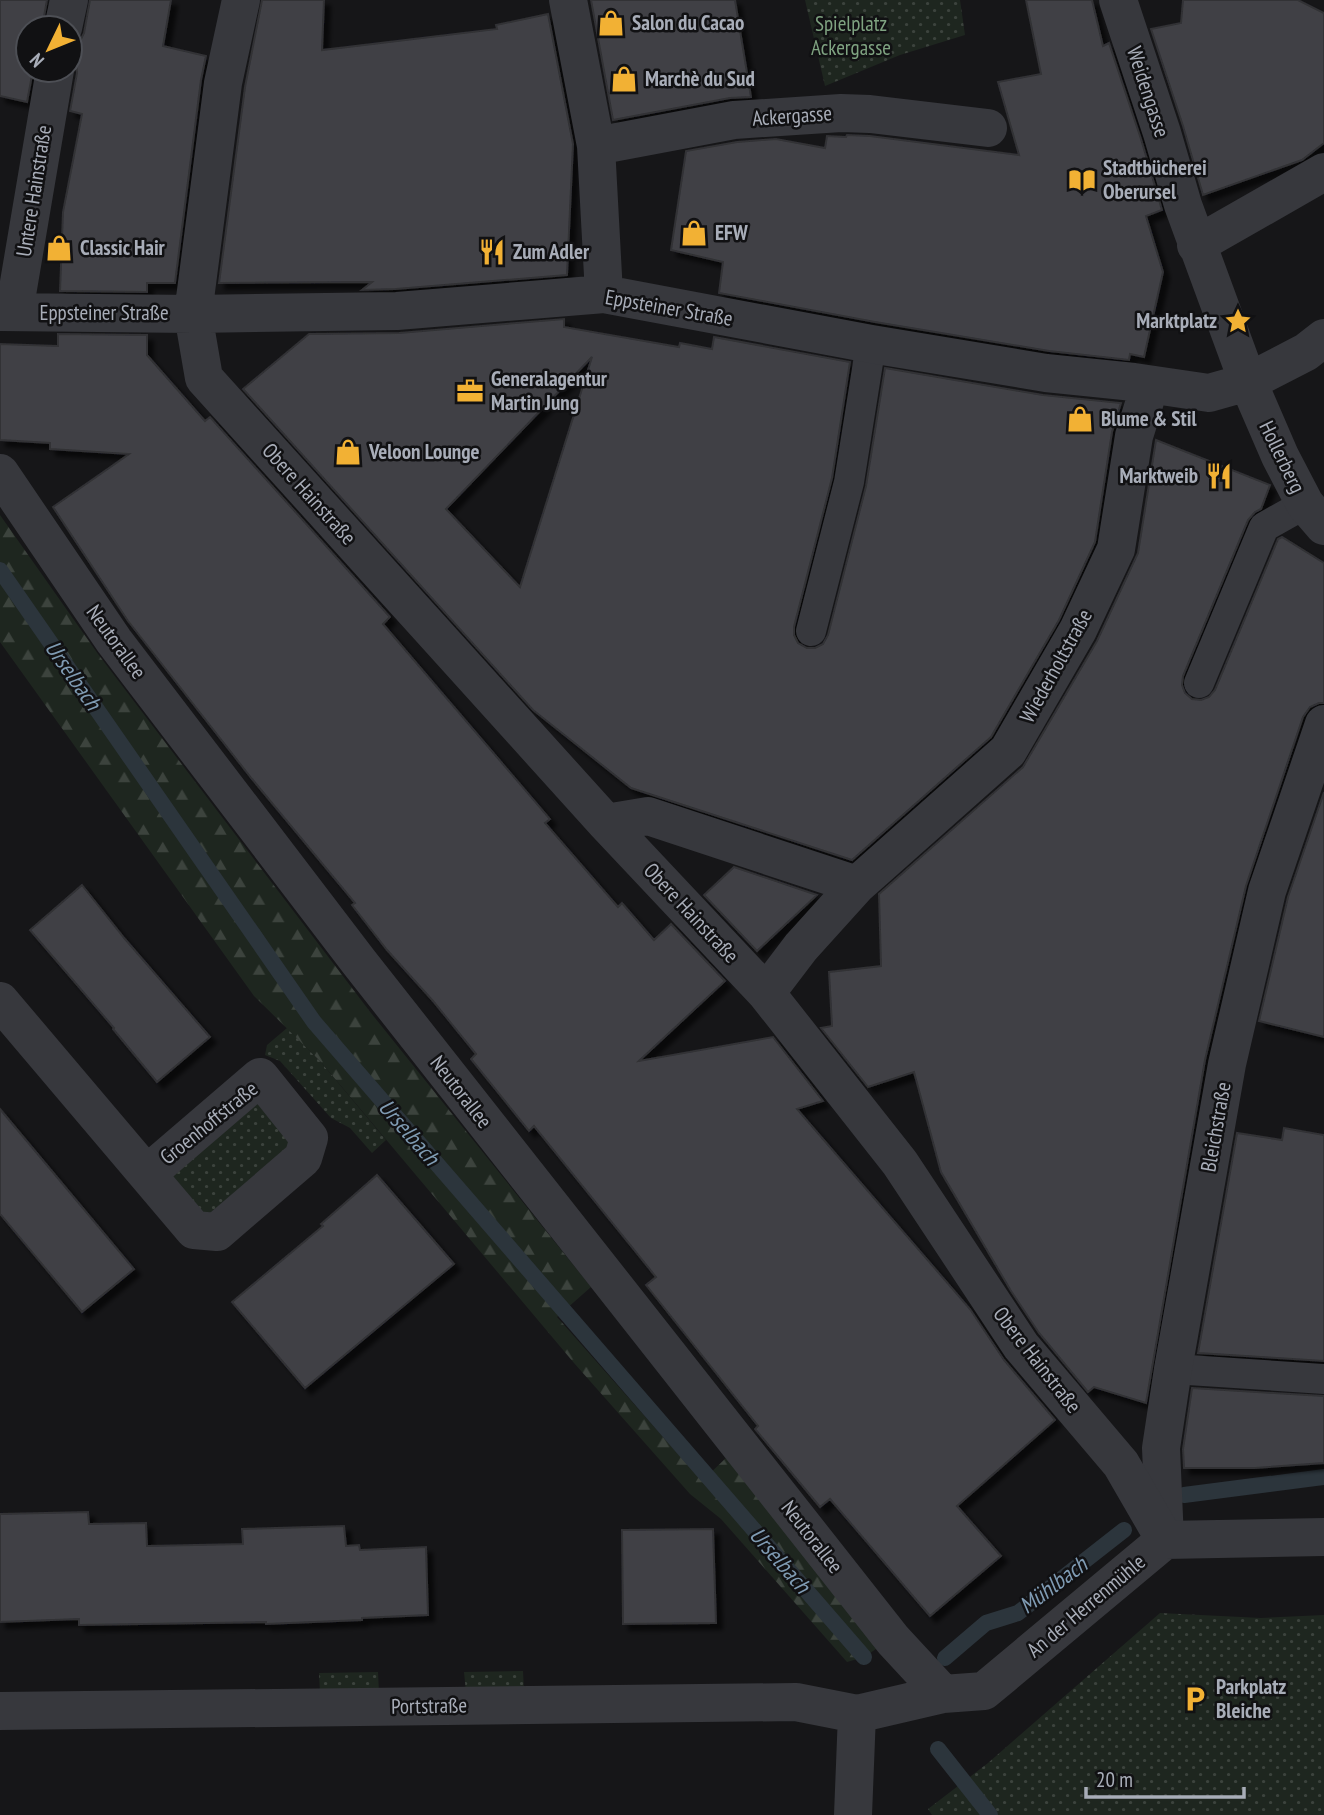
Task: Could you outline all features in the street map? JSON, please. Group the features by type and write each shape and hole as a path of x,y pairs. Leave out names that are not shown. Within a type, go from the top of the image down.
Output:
{"street":[{"name":"Obere Hainstraße","path":"241,0 223,83 193,314 204,378 606,823 766,993 900,1163 1021,1346 1121,1464 1165,1541"},
{"path":"568,0 596,146 604,294"},
{"name":"Weidengasse","path":"1118,0 1196,245 1248,382"},
{"name":"Untere Hainstraße","path":"7,312 52,84"},
{"name":"Ackergasse","path":"596,146 734,120 841,113 988,128"},
{"path":"1196,245 1324,172"},
{"name":"Eppsteiner Straße","path":"7,312 193,314 397,311 604,294 871,344 1046,373 1209,393 1248,382"},
{"path":"1248,382 1306,352 1324,338"},
{"name":"Hollerberg","path":"1248,382 1280,456 1315,515"},
{"name":"Wiederholtstraße","path":"766,993 801,947 857,885 990,768 1008,751 1015,740 1078,630 1116,549 1134,436 1150,385"},
{"name":"Neutorallee","path":"0,473 114,641 359,962 893,1640 943,1695"},
{"name":"Bleichstraße","path":"1165,1541 1161,1448 1227,1064 1267,891 1324,724"},
{"path":"606,823 648,816 857,885"},
{"name":"Groenhoffstraße","path":"0,1001 147,1174"},
{"name":"An der Herrenmühle","path":"857,1714 943,1695 984,1691 1165,1541 1324,1536"},
{"name":"Portstraße","path":"0,1711 796,1702 857,1714"},
{"path":"853,1815 857,1714"}],"lane":[{"path":"811,631 849,482 871,344"},
{"path":"1199,683 1264,527 1315,515"},
{"path":"1173,1369 1324,1379"}],"green space":[{"name":"Spielplatz Ackergasse","path":"805,0 960,0 965,35 900,55 825,86"},
{"path":"0,515 98,654 371,1013 591,1287 557,1317 702,1481 727,1457 879,1647 864,1657 847,1662 721,1519 690,1494 574,1363 320,1061 254,996 0,642"},
{"path":"287,1028 320,1061 386,1140 372,1153 350,1128 331,1118 280,1061 265,1055 267,1045"},
{"path":"258,1097 292,1139 288,1149 214,1214 202,1216 169,1176"},
{"name":"Parkplatz Bleiche","path":"1160,1613 1261,1618 1324,1615 1324,1815 932,1815 928,1809 988,1763"},
{"path":"523,1671 524,1692 466,1692 464,1672"},
{"path":"378,1672 379,1693 320,1693 319,1673"}],"building":[{"path":"0,0 47,0 44,14 14,14 14,84 30,84 27,102 0,96"},
{"path":"90,0 171,0 163,46 206,56 175,283 147,283 147,292 60,291 63,212 82,114 70,111 75,84 84,84 84,33"},
{"path":"262,0 324,0 322,50 497,29 496,25 548,14 573,144 567,275 362,290 372,282 219,283 245,87"},
{"path":"591,0 735,0 751,97 730,98 613,120"},
{"path":"1026,0 1092,0 1103,46 1109,43 1141,139 1162,210 1146,216 1163,272 1144,357 1130,354 1129,360 1049,351 719,293 723,262 671,250 686,151 737,142 776,139 825,148 827,136 847,135 1019,155 998,82 1041,74"},
{"path":"1183,0 1298,0 1324,13 1324,143 1302,160 1203,195 1151,29 1181,23"},
{"path":"564,319 564,327 679,347 680,343 712,349 714,337 850,362 832,478 794,627 798,643 807,648 823,644 828,635 866,486 885,368 1043,395 1121,403 1112,432 1095,542 1059,620 991,737 852,860 631,788 533,710 243,389 309,334 399,333","holes":["592,357 520,587 446,509"]},
{"path":"58,334 147,335 147,355 205,421 210,417 390,617 383,624 550,819 545,823 618,907 622,903 654,940 671,924 725,981 639,1061 773,1037 823,1101 797,1109 970,1309 1004,1360 1055,1420 957,1506 1001,1556 930,1616 830,1499 820,1507 755,1429 758,1426 646,1285 656,1277 534,1126 529,1131 471,1059 476,1054 387,950 352,905 355,903 252,779 128,621 53,507 129,454 50,449 50,443 0,440 0,344 58,346"},
{"path":"1156,440 1270,485 1261,509 1248,520 1183,676 1185,693 1192,699 1201,700 1209,697 1215,690 1278,539 1282,537 1324,563 1324,703 1310,707 1303,717 1246,886 1205,1060 1146,1403 1094,1387 1088,1392 1039,1333 941,1172 914,1072 868,1087 821,1028 832,1026 829,972 881,966 879,894 1023,767 1097,641 1138,553"},
{"path":"1324,792 1324,1037 1259,1021 1288,897"},
{"path":"734,867 817,895 757,951 704,895"},
{"path":"82,885 210,1037 157,1082 30,930"},
{"path":"0,1109 134,1269 82,1312 0,1214"},
{"path":"1284,1128 1324,1135 1324,1361 1198,1353 1237,1133 1282,1140"},
{"path":"377,1175 454,1264 305,1388 232,1302 323,1226 321,1224"},
{"path":"1192,1388 1324,1396 1324,1463 1255,1468 1184,1468 1183,1449"},
{"path":"88,1512 89,1524 146,1523 147,1546 243,1544 242,1529 344,1526 346,1546 359,1545 360,1550 426,1547 428,1615 266,1624 79,1625 79,1619 0,1622 0,1514"},
{"path":"713,1529 716,1623 623,1624 622,1530"}],"waterway":[{"name":"Urselbach","path":"0,570 314,1022 864,1657"},
{"name":"Mühlbach","path":"1184,1495 1324,1477"},
{"name":"Mühlbach","path":"945,1658 986,1623 1018,1613 1124,1530"},
{"name":"Urselbach","path":"938,1749 990,1815"}],"place":[{"name":"Salon du Cacao","path":"611,23"},
{"name":"Marchè du Sud","path":"624,79"},
{"name":"Stadtbücherei Oberursel","path":"1082,180"},
{"name":"EFW","path":"694,233"},
{"name":"Classic Hair","path":"59,248"},
{"name":"Zum Adler","path":"492,252"},
{"name":"Marktplatz","path":"1238,321"},
{"name":"Generalagentur Martin Jung","path":"470,391"},
{"name":"Blume & Stil","path":"1080,419"},
{"name":"Veloon Lounge","path":"348,452"},
{"name":"Marktweib","path":"1219,476"},
{"name":"Parkplatz Bleiche","path":"1195,1699"}]}
